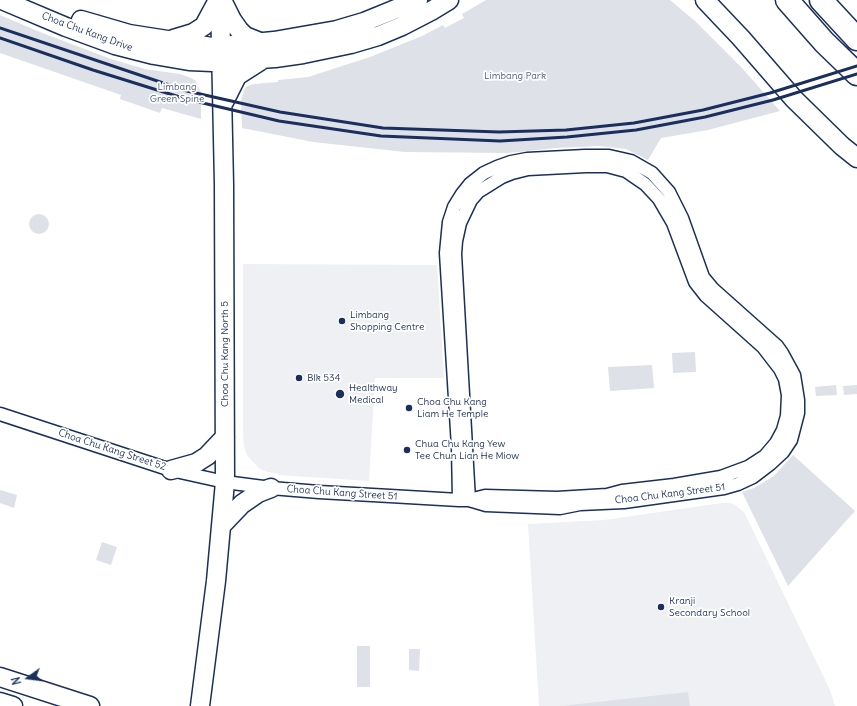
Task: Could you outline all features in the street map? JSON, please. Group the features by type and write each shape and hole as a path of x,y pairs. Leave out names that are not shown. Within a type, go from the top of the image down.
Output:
{"highway":[{"path":"787,0 824,42 857,74"},
{"path":"821,0 857,39"}],"main road":[{"name":"Choa Chu Kang Drive","path":"2,0 115,45 154,55 189,61 212,62 221,54 260,42 338,30 364,22 418,0"},
{"name":"Choa Chu Kang Drive","path":"32,0 91,24 129,34 212,47 221,54 262,60 303,54 351,44 378,36 431,11 449,0"},
{"path":"166,40 193,33 204,26 220,0 239,30 245,36 260,42"},
{"name":"Choa Chu Kang North 5","path":"204,701 225,482 224,199 220,0"},
{"path":"705,0 741,38 794,99 842,146 857,158"},
{"path":"222,104 237,76 262,60"},
{"path":"189,61 208,75 222,104"},
{"path":"171,470 196,463 207,456 225,437"},
{"path":"221,526 242,504 258,493 271,488"},
{"path":"0,677 90,706"},
{"path":"192,706 204,701"},
{"path":"0,702 13,706"}],"street":[{"name":"Choa Chu Kang Street 51","path":"225,482 271,488 464,500 486,505 560,508 580,504 624,502 724,488 738,484 753,477 770,464 783,452 791,440 796,423 798,400 794,375 777,346 713,289 703,277 682,218 669,192 652,173 631,161 609,156 585,156 527,159 511,162 484,173 470,184 454,207 449,222 446,253 464,500"},
{"name":"Choa Chu Kang Street 52","path":"0,414 171,470 225,482"}],"shaded area":[{"name":"Limbang Shopping Centre","path":"243,264 437,265 444,378 375,378 369,481 278,475 260,469 247,455 243,437"},
{"name":"Kranji Secondary School","path":"730,503 735,505 744,512 830,690 835,706 539,706 528,524 604,520"}],"green space":[{"name":"Limbang Park","path":"486,0 670,0 695,21 742,68 780,111 708,130 661,138 648,160 626,149 599,146 556,148 508,153 405,152 313,142 242,128 241,101 244,90 247,86 278,82 278,80 308,77 370,57 422,36 443,25 445,28 464,18 462,14"},
{"name":"Limbang Green Spine","path":"0,15 111,59 145,69 180,74 191,78 196,81 201,93 201,119 162,108 160,113 120,99 121,95 0,53"},
{"path":"35,214 43,214 49,220 49,228 43,234 35,234 29,228 29,220"},
{"path":"695,352 696,372 673,373 672,353"},
{"path":"652,365 654,388 610,391 608,367"},
{"path":"836,385 837,395 816,396 815,387"},
{"path":"857,385 857,394 844,395 843,386"},
{"path":"793,455 855,511 788,586 742,492 754,488 774,476"},
{"path":"0,490 17,495 14,508 0,503"},
{"path":"102,542 117,547 111,565 96,560"},
{"path":"357,646 370,646 370,687 357,687"},
{"path":"409,649 420,649 419,671 409,670"},
{"path":"688,692 690,706 561,706"}],"railway":[{"path":"0,28 187,91 280,112 383,128 499,132 566,130 634,123 703,110 770,93 857,66"},
{"path":"0,38 93,70 186,99 279,121 381,136 500,141 567,137 636,130 705,117 773,100 857,74"}],"place":[{"name":"Limbang Shopping Centre","path":"342,321"},
{"name":"Blk 534","path":"299,378"},
{"name":"Healthway Medical","path":"340,394"},
{"name":"Choa Chu Kang Liam He Temple","path":"409,408"},
{"name":"Chua Chu Kang Yew Tee Chun Lian He Miow","path":"407,450"},
{"name":"Kranji Secondary School","path":"661,607"}]}
